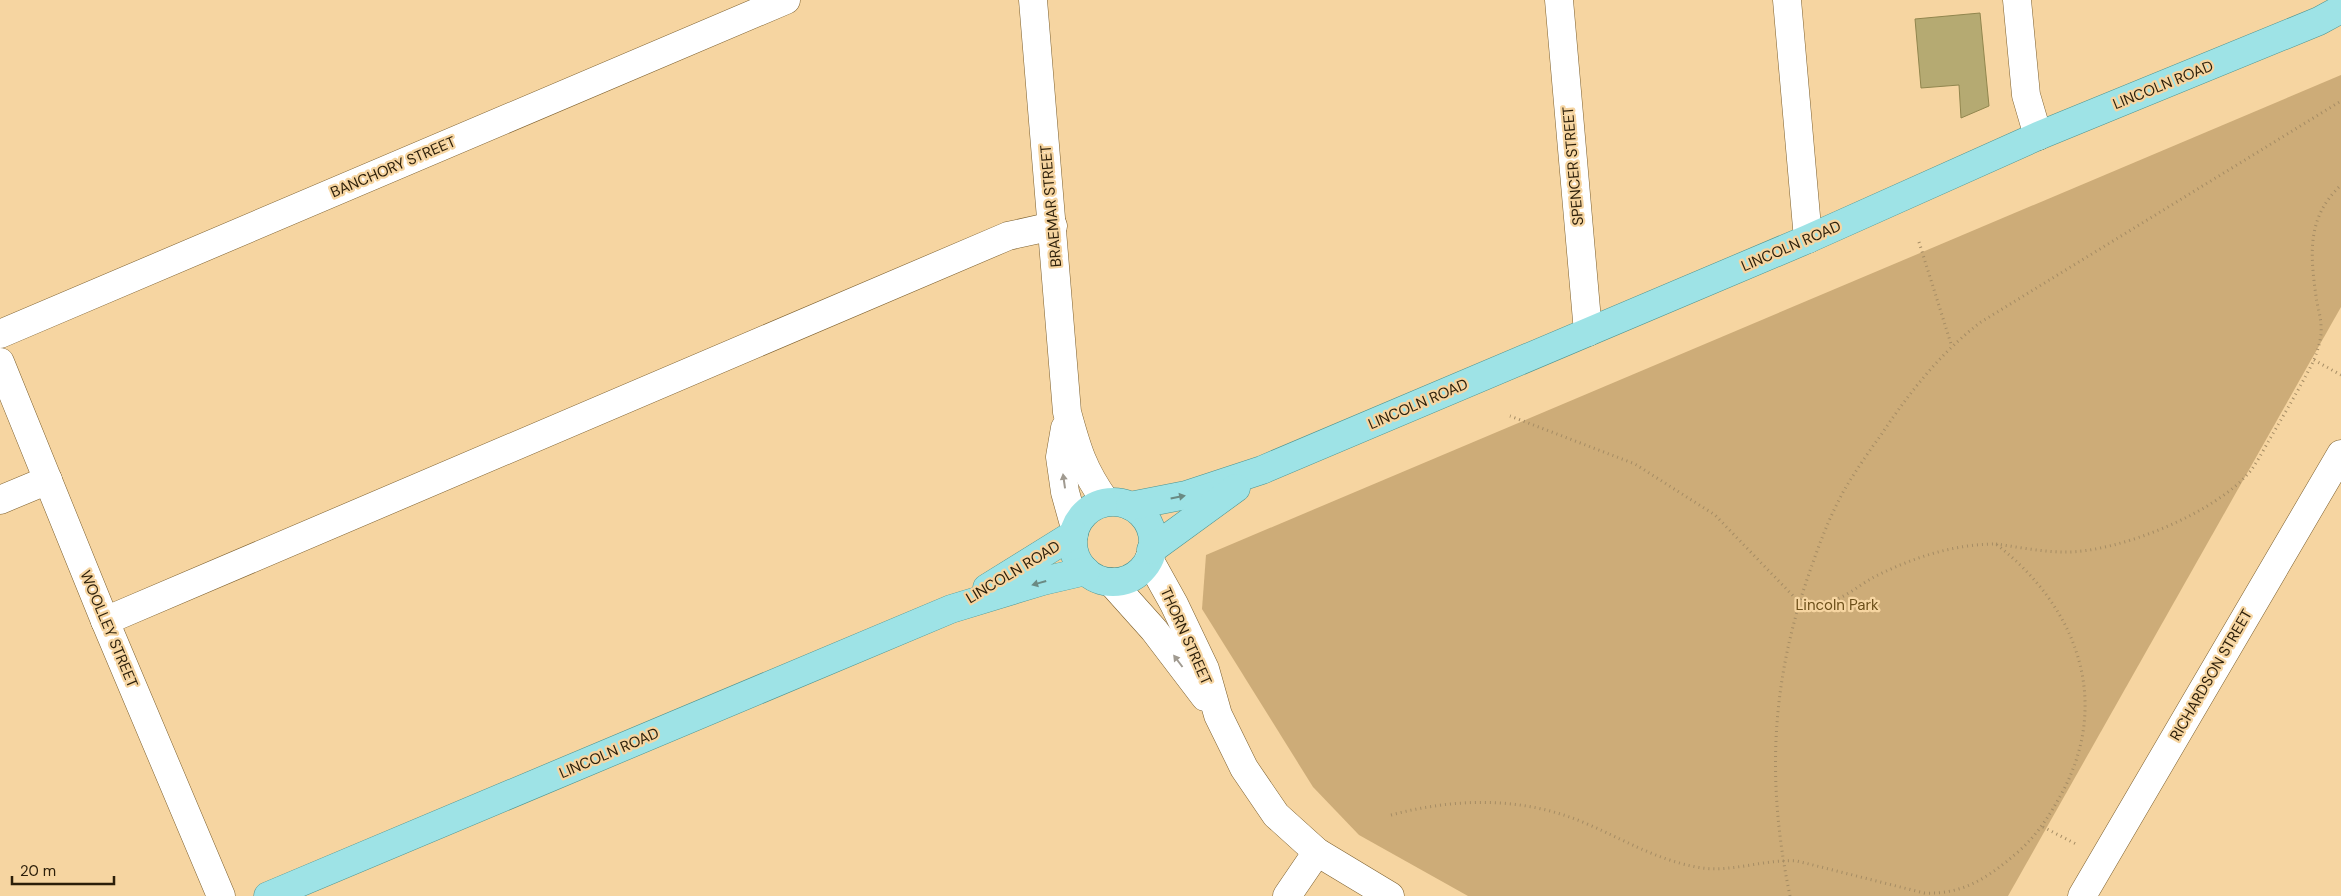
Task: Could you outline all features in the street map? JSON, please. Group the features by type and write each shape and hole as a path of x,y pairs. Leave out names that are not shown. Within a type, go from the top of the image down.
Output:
{"main road":[{"name":"LINCOLN ROAD","path":"1118,504 1186,495 1262,470 1808,238 2038,136 2334,16"},
{"name":"LINCOLN ROAD","path":"1150,554 1210,505 1262,470"},
{"path":"1118,504 1141,514 1148,524 1152,537 1150,554 1142,568 1133,576 1111,582 1102,580 1086,571 1075,554 1075,531 1087,511 1118,504"},
{"name":"LINCOLN ROAD","path":"951,609 1075,531"},
{"name":"LINCOLN ROAD","path":"268,896 951,609 1086,571"}],"street":[{"name":"BANCHORY STREET","path":"0,334 786,0"},
{"name":"BRAEMAR STREET","path":"1033,0 1054,226 1067,412 1080,459 1089,479 1118,504"},
{"name":"SPENCER STREET","path":"1559,0 1588,332"},
{"path":"1787,0 1808,238"},
{"path":"2017,0 2026,95 2038,136"},
{"path":"106,621 1008,236 1054,226"},
{"name":"WOOLLEY STREET","path":"0,362 106,621 222,896"},
{"name":"BRAEMAR STREET","path":"1067,412 1060,457 1075,531"},
{"name":"RICHARDSON STREET","path":"2082,896 2341,454"},
{"path":"0,500 48,480"},
{"name":"THORN STREET","path":"1150,554 1205,669 1218,715 1244,768 1276,815 1317,852 1390,896"},
{"name":"THORN STREET","path":"1111,582 1154,630 1218,715"},
{"path":"1287,896 1317,852"}],"path":[{"path":"1790,896 1783,860 1775,794 1775,743 1781,677 1787,644 1818,548 1848,482 1891,419 1952,347 1981,322 2341,101"},
{"path":"1510,416 1520,422 1635,464 1715,515 1799,602 1826,602 1834,600 1874,577 1936,552 1980,544 1996,544 2064,552 2098,549 2154,532 2182,519 2237,485 2252,469 2314,360 2320,343 2322,326 2316,296 2312,244 2317,218 2331,195 2341,185"},
{"path":"1919,242 1952,347"},
{"path":"2314,360 2341,375"},
{"path":"1390,815 1417,808 1485,801 1546,809 1585,823 1648,854 1703,868 1756,865 1783,860 1797,861 1924,893 1944,894 1983,879 2005,864 2043,827 2067,783 2077,759 2084,723 2086,698 2081,664 2064,621 2035,578 1996,544"},
{"path":"2043,827 2104,859"}],"green space":[{"name":"Lincoln Park","path":"2341,75 2341,307 2008,896 1468,896 1359,835 1313,787 1202,609 1206,555"}],"building":[{"path":"1980,13 1989,106 1961,118 1959,85 1921,88 1915,19"}]}
